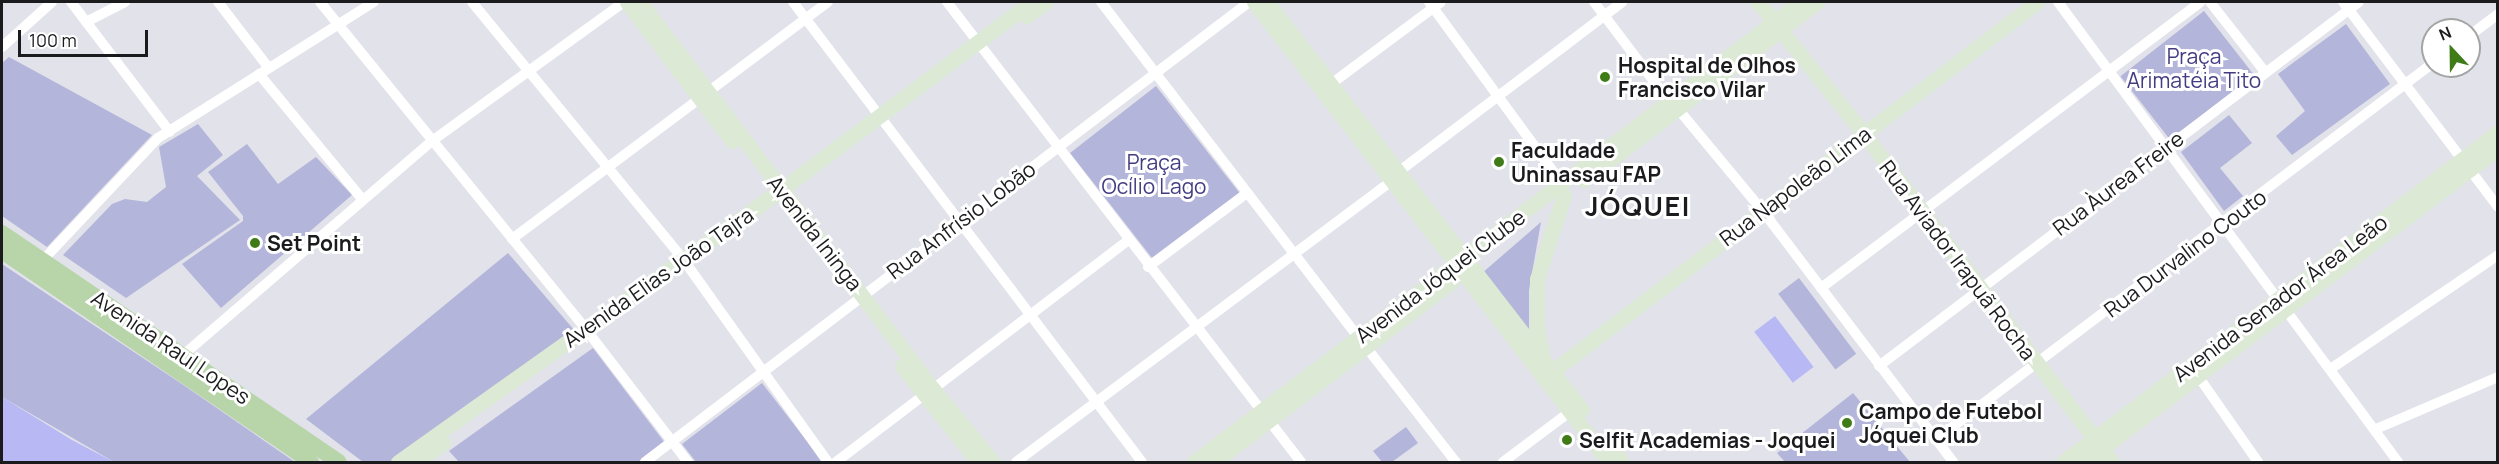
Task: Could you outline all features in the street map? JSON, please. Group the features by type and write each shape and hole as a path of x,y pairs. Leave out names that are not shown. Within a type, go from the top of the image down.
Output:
{"main road":[{"name":"Avenida Raul Lopes","path":"2,233 339,462"},
{"name":"Avenida Raul Lopes","path":"2,251 311,462"}],"street":[{"path":"2,45 52,2"},
{"path":"71,2 170,132"},
{"path":"86,22 125,2"},
{"path":"218,2 268,67"},
{"path":"320,2 588,332 688,462"},
{"path":"43,260 148,147 268,67 374,2"},
{"path":"472,2 526,72 686,263 828,462"},
{"path":"182,356 432,141 625,2"},
{"name":"Avenida Ininga","path":"625,2 704,95"},
{"name":"Avenida Ininga","path":"640,2 704,95 858,298 978,462"},
{"path":"792,2 959,221 1028,316 1142,462"},
{"path":"512,239 828,2"},
{"path":"947,2 1127,241 1301,462"},
{"name":"Avenida Elias João Tajra","path":"398,462 588,332 780,196 882,121 979,46 1031,2"},
{"name":"Avenida Elias João Tajra","path":"979,46 1046,2"},
{"path":"1101,2 1293,254 1456,462"},
{"name":"Rua Anfrísio Lobão","path":"645,462 1154,71 1249,2"},
{"path":"1254,2 1394,177 1609,462"},
{"path":"1267,2 1331,84 1394,177"},
{"path":"1594,2 1673,105 1762,210 1953,462"},
{"path":"1016,462 1196,328 1622,2"},
{"name":"Rua Aviador Irapuã Rocha","path":"1758,2 1864,134 2112,462"},
{"name":"Avenida Jóquei Clube","path":"1194,462 1265,415 1463,267 1777,25 1800,2"},
{"name":"Avenida Jóquei Clube","path":"1777,25 1817,2"},
{"name":"Rua Napoleão Lima","path":"1549,365 1762,210 2037,2"},
{"path":"2058,2 2106,70 2332,368 2398,462"},
{"path":"1821,288 2106,70 2200,2"},
{"path":"2210,2 2265,72"},
{"name":"Rua Àurea Freire","path":"1879,366 2265,72 2346,5 2359,2"},
{"path":"1331,84 1434,4 1563,189 1537,279 1537,328 1549,365"},
{"path":"2346,5 2407,83 2498,207"},
{"path":"2481,27 2498,14"},
{"name":"Rua Durvalino Couto","path":"1935,440 2421,72"},
{"path":"259,74 362,199"},
{"name":"Avenida Senador Área Leão","path":"2084,462 2099,443 2466,164 2498,132"},
{"name":"Avenida Senador Área Leão","path":"2466,164 2498,148"},
{"path":"1148,267 1247,193"},
{"path":"836,462 1127,241"},
{"path":"2332,368 2498,255"},
{"path":"1463,267 1549,365 1623,462"},
{"name":"Avenida Senador Área Leão","path":"2063,462 2099,443 2198,376 2283,303"},
{"name":"Avenida Elias João Tajra","path":"416,462 588,332"},
{"path":"2198,376 2258,462"},
{"path":"2376,429 2498,377"},
{"name":"Avenida Ininga","path":"928,392 993,462"},
{"path":"1503,462 1571,411"},
{"name":"Avenida Jóquei Clube","path":"1214,462 1265,415"}],"green space":[{"name":"Praça Arimatéia Tito","path":"2204,11 2254,75 2170,140 2120,76"},
{"path":"2346,24 2390,84 2292,155 2276,136 2305,111 2278,74"},
{"path":"9,57 152,135 47,247 2,216 2,63"},
{"name":"Praça Ocílio Lago","path":"1156,86 1240,194 1154,261 1070,153"},
{"path":"2229,115 2252,143 2220,168 2243,196 2224,211 2181,152"},
{"path":"198,124 223,155 197,176 240,220 126,298 63,255 112,204 125,199 147,202 166,187 159,147"},
{"name":"Set Point","path":"247,144 278,184 316,157 352,195 221,308 182,264 243,221 243,216 208,172"},
{"path":"1541,222 1529,290 1529,335 1481,274"},
{"path":"508,253 575,331 392,462 363,462 306,419"},
{"path":"2,264 295,462 114,462 2,397"},
{"path":"1799,278 1856,354 1835,370 1778,294"},
{"path":"593,348 665,443 638,462 459,462 449,451"},
{"path":"762,383 823,462 696,462 682,444"},
{"name":"Campo de Futebol Jóquei Club","path":"1853,393 1910,462 1785,462 1777,453"},
{"path":"1406,427 1418,443 1392,462 1382,462 1373,451"}],"shaded area":[{"path":"1775,316 1814,367 1793,383 1754,332"},
{"path":"2,397 72,440 114,462 2,462"}],"place":[{"name":"Hospital de Olhos Francisco Vilar","path":"1605,77"},
{"name":"Faculdade Uninassau FAP","path":"1499,162"},
{"name":"Set Point","path":"255,243"},
{"name":"Campo de Futebol Jóquei Club","path":"1847,423"},
{"name":"Selfit Academias - Joquei","path":"1567,440"}],"district":[{"name":"JÓQUEI","path":"1638,206"}]}
